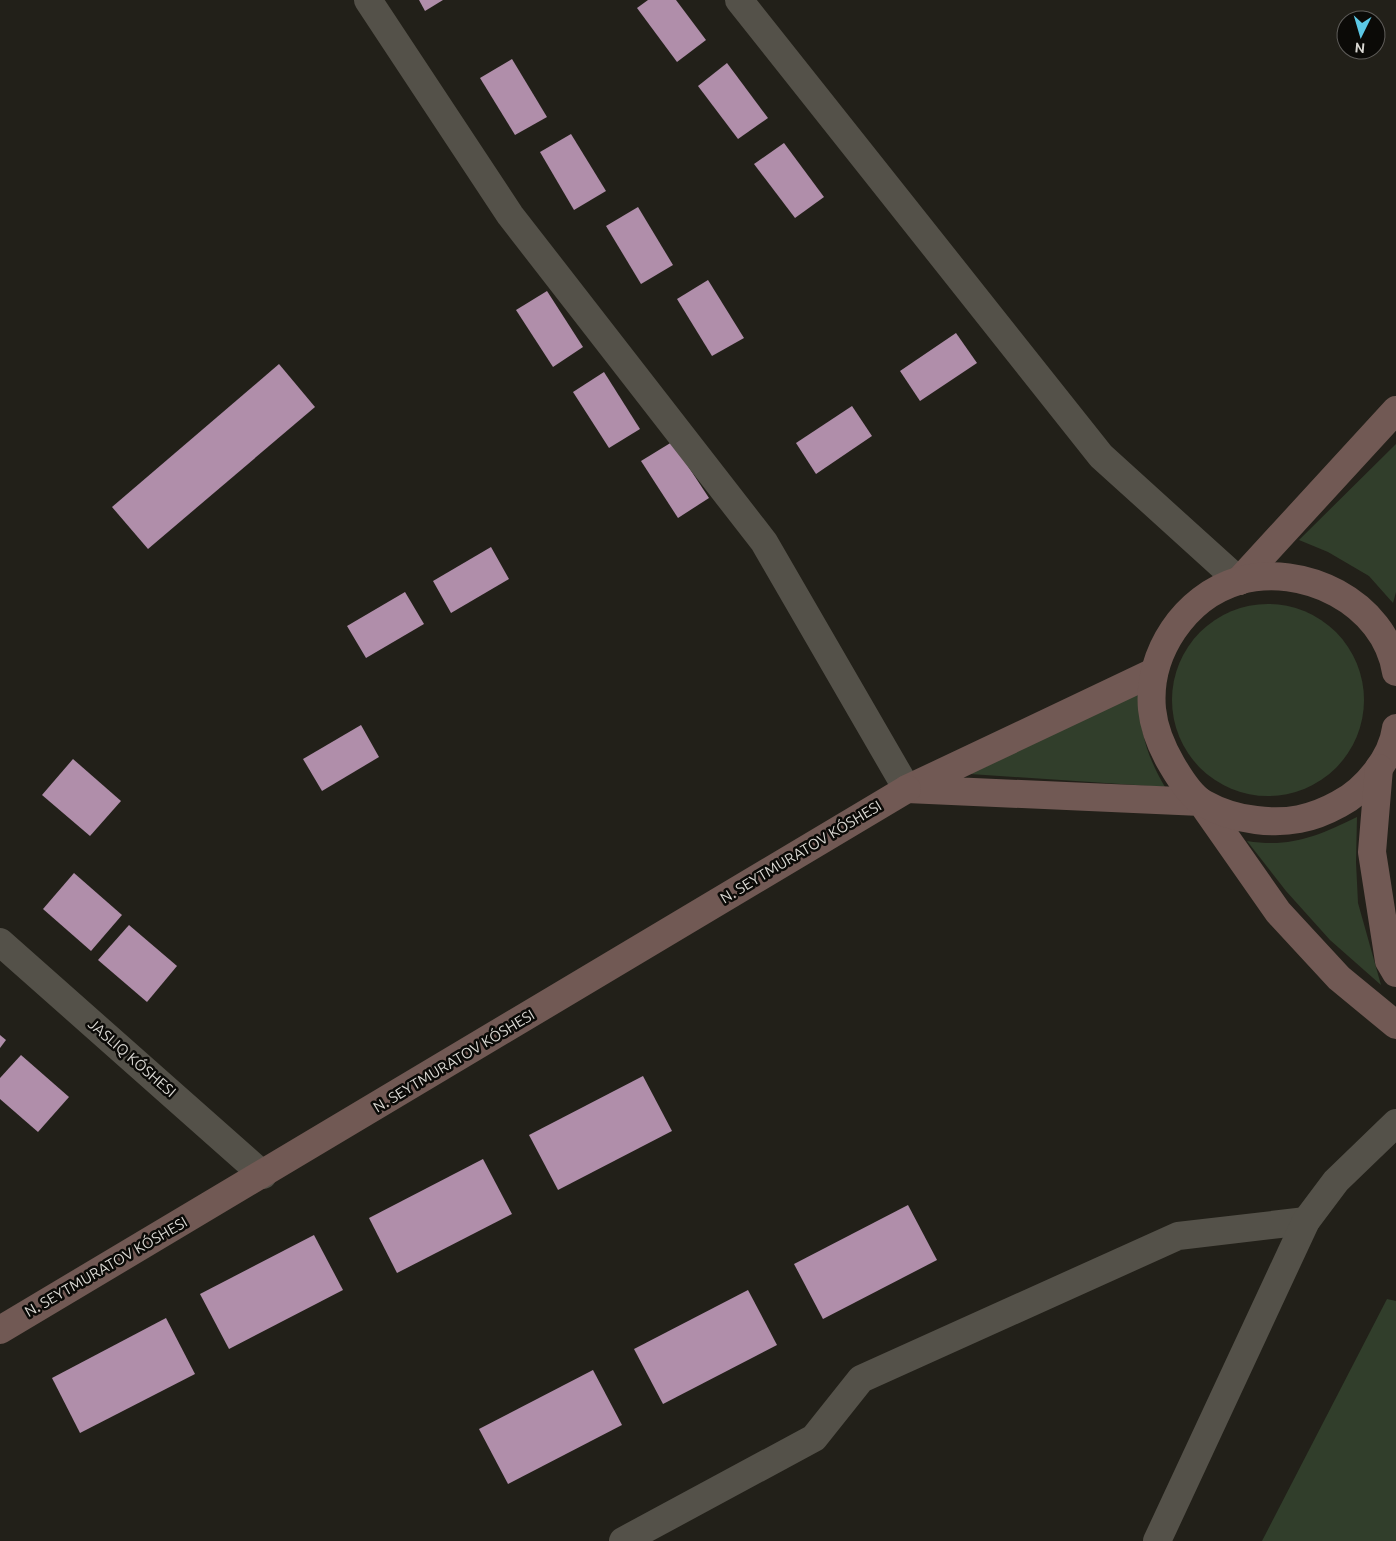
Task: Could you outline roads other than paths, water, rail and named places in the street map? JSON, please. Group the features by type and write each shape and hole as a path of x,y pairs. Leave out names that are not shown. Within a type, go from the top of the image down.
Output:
{"street":[{"path":"368,0 510,215 764,542 906,789 1201,802 1240,818 1280,823 1318,816 1353,797 1379,768 1395,735 1396,728"},
{"path":"739,0 1101,456 1239,581"},
{"path":"1239,581 1396,410"},
{"path":"1396,665 1378,628 1351,600 1316,582 1278,576 1239,581 1209,594 1184,615 1165,642 1154,672 1152,709 1160,744 1178,776 1201,802 1278,912 1339,978 1396,1025"},
{"name":"N. SEYTMURATOV KÓSHESI","path":"0,1330 906,789 1154,672"},
{"path":"1379,768 1372,852 1390,962 1396,973"},
{"path":"0,942 263,1174"},
{"path":"1157,1541 1306,1221 1336,1180 1396,1124"},
{"path":"623,1541 814,1438 861,1379 1178,1236 1306,1221"}]}
